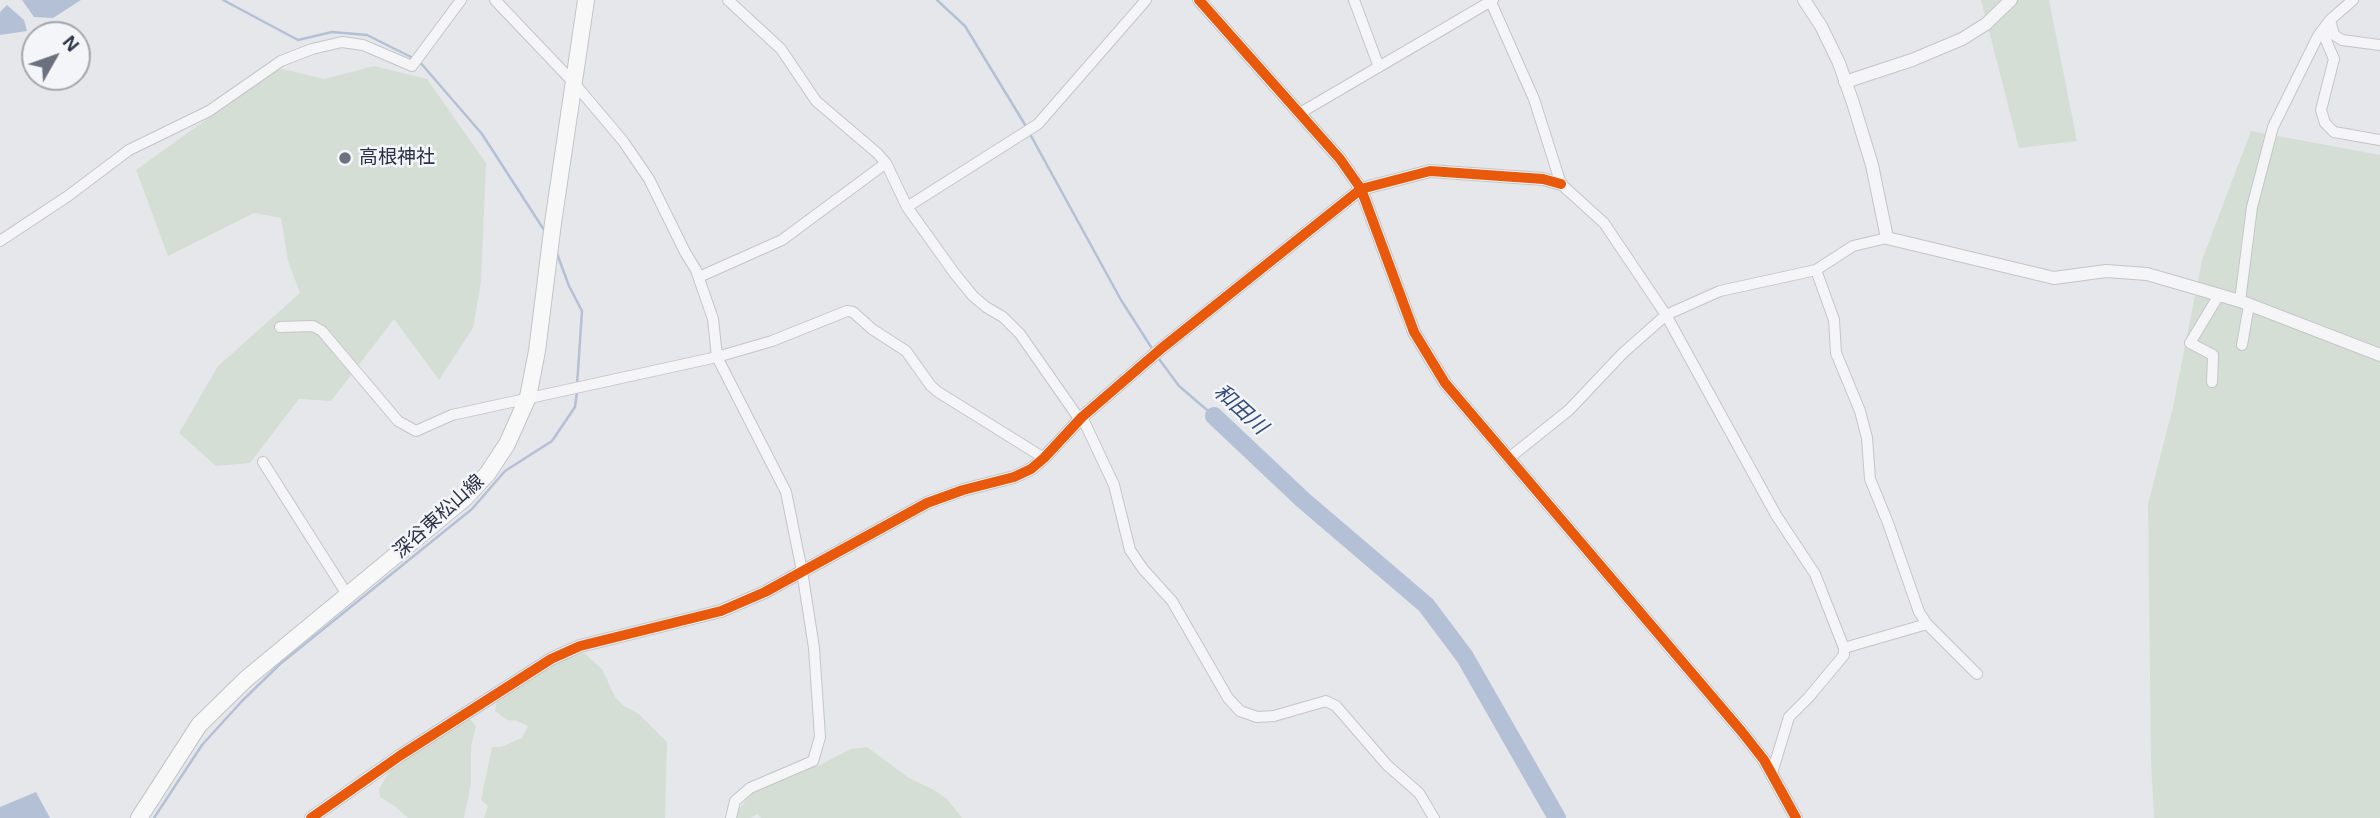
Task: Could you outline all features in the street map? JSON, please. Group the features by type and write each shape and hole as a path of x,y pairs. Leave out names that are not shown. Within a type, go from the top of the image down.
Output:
{"main road":[{"name":"深谷東松山線","path":"139,818 200,725 246,679 465,498 488,473 507,444 528,397 537,351 586,0"}],"street":[{"path":"0,241 68,196 129,150 209,111 281,61 312,49 342,42 363,45 412,66 461,0"},
{"path":"495,0 574,83 639,163 699,277 713,319 717,357 786,492 814,648 820,737 813,761 750,788 735,801 731,818"},
{"path":"728,0 781,49 816,101 886,163 907,207 941,256 973,296 1003,317 1020,334 1081,419 1114,485 1130,550 1179,610 1228,698 1240,711 1257,717 1274,716 1326,701 1336,706 1387,765 1419,793 1434,818"},
{"path":"907,207 1038,124 1146,0"},
{"path":"1199,0 1340,159 1361,189 1402,304 1423,349 1446,383 1742,732 1764,760 1796,818"},
{"path":"1354,0 1379,67"},
{"path":"1300,113 1491,0 1534,99 1561,184"},
{"path":"1804,0 1821,26 1846,82 1872,165 1887,238"},
{"path":"1846,82 1962,40 1986,24 2011,0"},
{"path":"2242,345 2252,208 2273,127 2322,31 2330,20 2353,0"},
{"path":"2330,20 2334,35 2342,40 2380,45"},
{"path":"2322,31 2334,59 2321,110 2325,123 2333,132 2380,140"},
{"path":"699,277 782,240 886,163"},
{"path":"311,818 411,748 551,659 580,646 721,611 765,592 927,503 963,490 1014,477 1031,469 1081,419 1162,348 1361,189 1430,172 1544,179 1561,184 1604,223 1666,315 1776,515 1815,574 1844,648 1844,655 1789,717 1772,773"},
{"path":"1510,458 1569,410 1623,353 1666,315 1720,291 1815,270 1853,246 1887,238 2054,278 2106,271 2137,273 2244,303 2380,355"},
{"path":"1815,270 1834,320 1836,353 1860,411 1867,438 1870,479 1919,612 1927,624 1977,674"},
{"path":"2212,382 2213,355 2190,343 2219,295"},
{"path":"280,327 313,326 322,331 398,421 416,431 452,415 717,357 772,341 847,311 853,312 872,329 906,351 938,392 1044,458"},
{"path":"263,462 348,596"},
{"path":"1844,648 1927,624"}],"shaded area":[{"path":"1981,0 2049,0 2077,141 2019,148"},
{"path":"374,66 427,79 486,163 481,281 473,328 439,380 394,319 331,401 299,399 250,463 216,466 179,433 218,366 300,293 288,261 281,218 254,213 168,256 136,170 278,68 324,79"},
{"path":"2251,131 2380,155 2380,818 2154,818 2148,504 2173,407 2202,260"},
{"path":"584,653 602,669 615,697 624,706 639,714 667,742 665,818 484,818 488,806 481,800 492,747 501,747 522,738 528,726 507,720 495,711 497,699 515,682"},
{"path":"462,717 471,720 476,726 471,746 471,784 464,818 408,818 380,797 379,789 401,758"},
{"path":"867,747 909,778 947,799 962,818 761,818 757,814 751,818 735,818 735,814 747,799 772,774 820,765 851,749"}],"water":[{"path":"22,0 81,0 53,18 34,17"},
{"path":"7,5 24,20 21,21 21,32 0,35 0,12"},
{"path":"36,792 50,818 0,818 0,807"}],"waterway":[{"path":"223,0 298,40 332,32 367,35 413,58"},
{"name":"和田川","path":"937,0 965,26 1027,128"},
{"path":"419,61 482,134 546,233"},
{"name":"和田川","path":"1030,134 1121,300 1153,350"},
{"path":"556,251 582,311 577,385"},
{"name":"和田川","path":"1159,359 1179,386 1214,416"},
{"path":"154,818 202,745 242,701 280,664 472,509 505,471 552,441 575,407 577,392"},
{"name":"和田川","path":"1214,416 1303,500 1426,605 1465,657 1557,818"}],"cycle path":[{"path":"1199,0 1340,159 1361,189 1414,332 1445,383 1742,732 1764,760 1796,818"},
{"path":"311,818 401,755 551,659 580,646 721,611 765,592 927,503 963,490 1014,477 1031,469 1082,417 1162,348 1361,189 1430,171 1543,179 1561,184"}],"place":[{"name":"高根神社","path":"345,158"}]}
